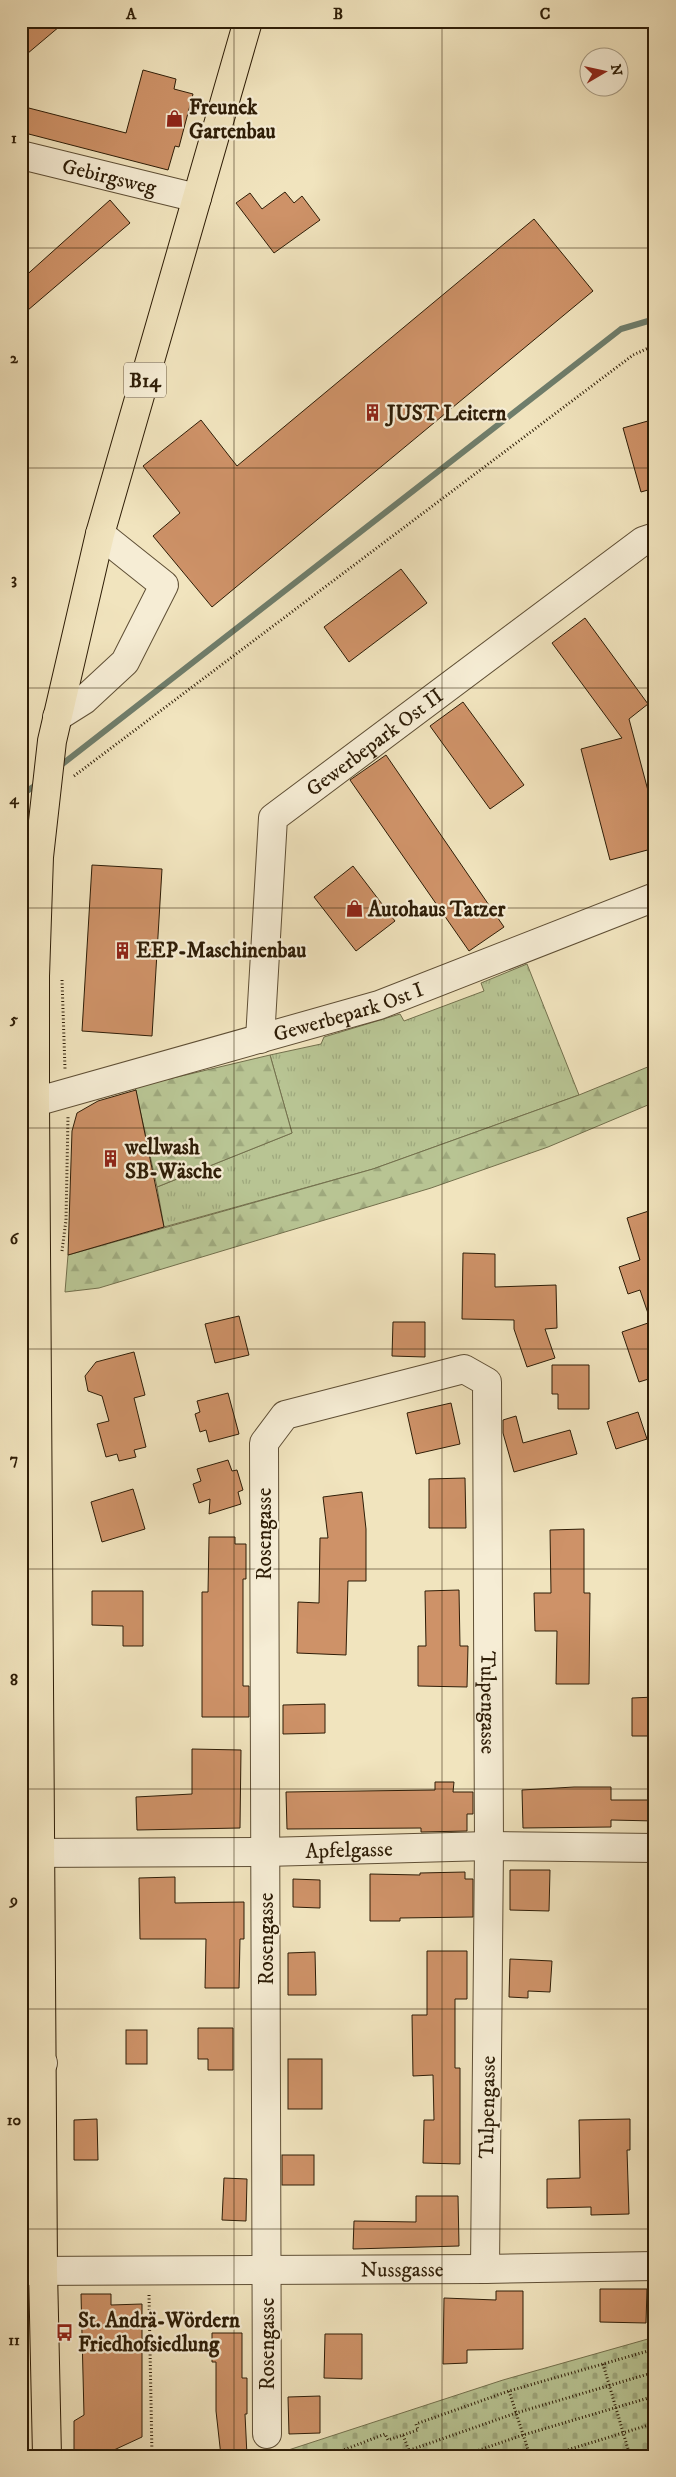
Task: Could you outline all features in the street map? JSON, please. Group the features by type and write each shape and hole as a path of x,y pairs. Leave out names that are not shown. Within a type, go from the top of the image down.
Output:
{"main road":[{"name":"B14","path":"47,2456 32,2270 29,1366 35,1102 35,976 43,810 54,729 100,534 248,21"}],"street":[{"name":"Gebirgsweg","path":"21,155 198,198"},
{"path":"54,729 125,662 164,585 100,534"},
{"name":"Gewerbepark Ost II","path":"260,1039 272,818 642,541 655,537"},
{"name":"Gewerbepark Ost I","path":"35,1102 379,1005 655,897"},
{"name":"Tulpengasse","path":"264,1443 285,1415 464,1369 487,1382 490,1846 485,2270"},
{"name":"Rosengasse","path":"264,1443 267,2434"},
{"name":"Apfelgasse","path":"31,1853 265,1852 490,1846 655,1848"},
{"name":"Nussgasse","path":"32,2270 149,2272 485,2270 655,2266"}],"path":[{"path":"43,810 632,355 655,345"},
{"path":"149,2272 152,2456"},
{"path":"328,2456 386,2434 388,2440 418,2430 416,2424 509,2391 655,2349"},
{"path":"603,2364 630,2456 655,2448"},
{"path":"393,2456 516,2413 655,2372"},
{"path":"509,2391 530,2456"},
{"path":"462,2456 523,2435 655,2396"},
{"path":"548,2456 655,2423"},
{"path":"403,2435 411,2456"}],"green space":[{"path":"527,964 579,1095 373,1169 164,1227 157,1187 292,1133 270,1055 321,1044 324,1037 400,1014 404,1021 484,991 481,983"},
{"path":"270,1055 292,1133 157,1187 135,1087"},
{"path":"655,1064 655,1102 548,1147 431,1188 99,1288 65,1292 68,1255 373,1169 579,1095"},
{"path":"655,2337 655,2456 270,2456 503,2380"}],"building":[{"path":"28,21 66,21 21,59 21,27"},
{"path":"143,70 176,79 174,89 193,94 179,147 175,146 168,170 21,132 21,106 126,133"},
{"path":"285,192 294,203 302,196 320,220 274,253 236,203 250,193 262,209"},
{"path":"110,200 130,223 21,316 21,280"},
{"name":"JUST Leitern","path":"534,219 593,291 212,607 153,536 180,513 143,466 201,420 237,466"},
{"path":"655,419 655,488 641,492 623,428"},
{"path":"401,569 427,603 349,662 324,627"},
{"path":"585,618 648,704 629,719 655,817 655,848 610,860 581,749 622,738 552,643"},
{"path":"463,702 524,785 490,809 430,726"},
{"path":"386,755 504,927 469,951 350,780"},
{"name":"EEP-Maschinenbau","path":"92,865 162,869 152,1036 82,1031"},
{"name":"Autohaus Tatzer","path":"353,866 395,921 356,951 314,897"},
{"name":"wellwash SB-Wäsche","path":"136,1090 164,1227 68,1255 72,1131 77,1113 98,1101"},
{"path":"655,1209 655,1325 652,1325 640,1290 628,1294 619,1267 640,1260 627,1218"},
{"path":"463,1253 495,1254 495,1287 556,1285 557,1328 545,1329 555,1358 527,1367 514,1329 514,1320 462,1319"},
{"path":"239,1316 249,1355 215,1363 205,1324"},
{"path":"393,1322 425,1322 425,1357 392,1356"},
{"path":"648,1323 655,1343 655,1377 639,1382 622,1332"},
{"path":"134,1352 145,1395 134,1398 146,1447 134,1450 136,1457 119,1461 117,1454 106,1457 97,1424 109,1421 102,1396 88,1391 85,1376 96,1362"},
{"path":"552,1365 589,1365 589,1409 558,1409 558,1394 552,1394"},
{"path":"228,1393 239,1434 209,1442 206,1430 200,1432 195,1414 200,1412 197,1401"},
{"path":"451,1403 460,1444 416,1454 407,1413"},
{"path":"638,1412 647,1439 616,1449 607,1422"},
{"path":"516,1416 523,1443 570,1430 577,1454 514,1472 503,1433 503,1420"},
{"path":"228,1460 232,1471 237,1470 243,1490 238,1492 241,1504 209,1514 210,1499 199,1503 193,1484 201,1481 197,1469"},
{"path":"465,1478 466,1528 429,1528 429,1479"},
{"path":"133,1489 145,1529 102,1542 91,1502"},
{"path":"362,1492 366,1529 366,1581 348,1581 346,1655 297,1653 298,1602 319,1603 320,1538 328,1538 323,1497"},
{"path":"584,1529 584,1593 590,1593 589,1684 556,1684 557,1631 535,1631 534,1593 551,1593 550,1530"},
{"path":"209,1537 235,1537 235,1544 246,1544 246,1579 243,1579 243,1686 249,1686 249,1717 202,1717 202,1592 208,1592"},
{"path":"459,1590 460,1646 468,1646 467,1687 418,1686 418,1646 426,1646 425,1591"},
{"path":"92,1591 143,1591 143,1646 123,1646 123,1626 92,1625"},
{"path":"655,1697 655,1736 632,1736 632,1698"},
{"path":"325,1704 325,1733 283,1734 283,1705"},
{"path":"192,1749 241,1750 240,1828 137,1830 136,1797 192,1794"},
{"path":"435,1782 454,1782 453,1792 473,1792 473,1814 467,1814 467,1831 421,1832 421,1828 287,1829 286,1792 435,1790"},
{"path":"611,1787 611,1800 655,1800 655,1821 611,1820 611,1827 523,1828 522,1790"},
{"path":"510,1870 550,1870 549,1911 510,1910"},
{"path":"465,1872 465,1879 473,1879 473,1917 400,1918 400,1921 370,1921 370,1874 420,1875 420,1873"},
{"path":"175,1877 175,1903 244,1902 244,1939 240,1939 239,1988 205,1988 206,1939 140,1939 139,1878"},
{"path":"293,1879 320,1880 320,1908 293,1907"},
{"path":"427,1951 467,1951 467,1999 455,1999 455,2068 460,2068 460,2164 423,2163 424,2120 434,2120 433,2075 413,2076 412,2015 427,2015"},
{"path":"315,1952 316,1995 288,1995 288,1953"},
{"path":"510,1959 552,1961 550,1992 528,1991 528,1998 509,1997"},
{"path":"198,2028 233,2028 233,2070 208,2070 208,2059 198,2059"},
{"path":"126,2030 147,2030 147,2064 126,2064"},
{"path":"288,2059 322,2059 322,2109 288,2109"},
{"path":"97,2119 98,2160 74,2160 74,2120"},
{"path":"630,2119 630,2150 627,2150 629,2214 591,2215 591,2207 547,2208 547,2179 580,2178 579,2120"},
{"path":"282,2155 314,2155 314,2185 282,2185"},
{"path":"224,2178 247,2179 246,2221 222,2220"},
{"path":"416,2196 458,2196 459,2246 353,2249 354,2221 416,2222"},
{"path":"600,2289 647,2289 646,2323 600,2322"},
{"path":"496,2291 523,2291 523,2349 467,2350 467,2363 443,2364 444,2298 496,2300"},
{"path":"81,2294 111,2294 111,2305 142,2304 142,2437 101,2456 74,2456 74,2421 84,2415"},
{"path":"212,2333 242,2333 242,2378 247,2378 247,2414 245,2414 247,2456 221,2456 216,2411 216,2362 212,2362"},
{"path":"325,2334 362,2334 362,2379 324,2378"},
{"path":"320,2396 320,2433 289,2434 288,2397"}],"waterway":[{"path":"56,769 621,329 655,319"},
{"path":"21,795 39,783"}],"place":[{"name":"Freunek Gartenbau","path":"175,119"},
{"name":"JUST Leitern","path":"373,413"},
{"name":"Autohaus Tatzer","path":"354,909"},
{"name":"EEP-Maschinenbau","path":"122,950"},
{"name":"wellwash SB-Wäsche","path":"111,1159"},
{"name":"St. Andrä-Wördern Friedhofsiedlung","path":"64,2332"}]}
